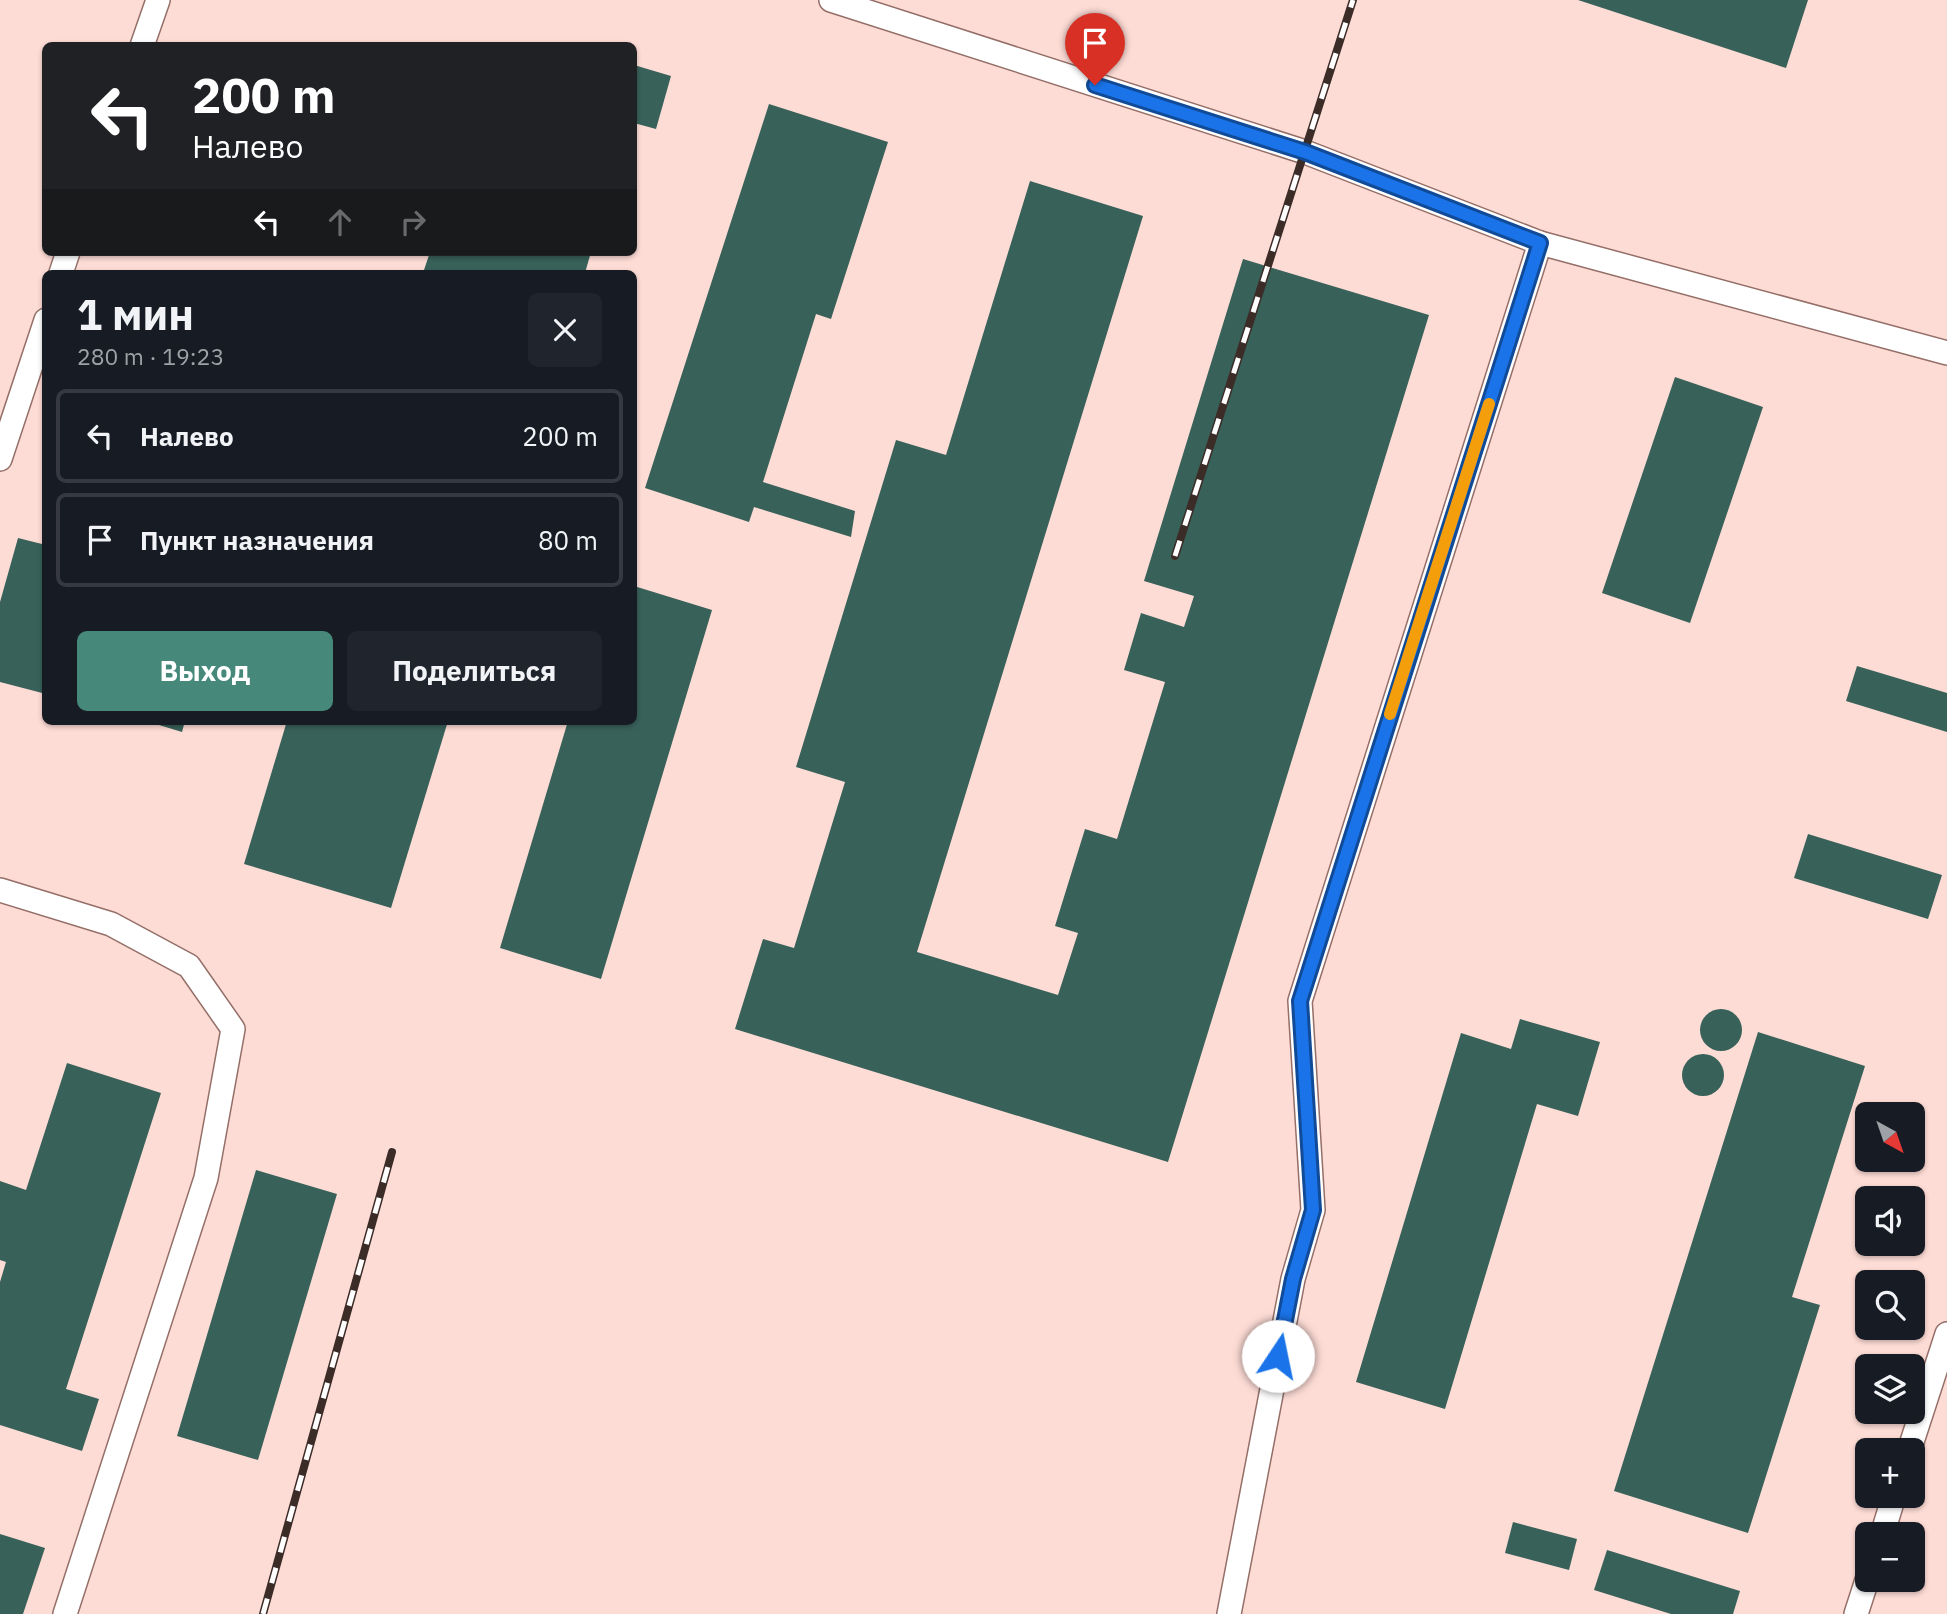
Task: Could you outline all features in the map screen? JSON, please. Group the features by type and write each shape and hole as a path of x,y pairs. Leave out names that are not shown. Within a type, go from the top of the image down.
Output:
{"lane":[{"path":"143,42 158,0"},
{"path":"831,0 1305,152 1540,243 1947,353"},
{"path":"1229,1614 1293,1279 1313,1210 1300,1001 1540,243"},
{"path":"0,459 42,332"},
{"path":"0,890 111,924 189,966 233,1029 206,1178 65,1614"},
{"path":"1913,1438 1947,1334"},
{"path":"1856,1614 1863,1592"}],"building":[{"path":"1578,0 1808,0 1786,68"},
{"path":"637,66 671,76 656,129 637,124"},
{"path":"769,104 888,142 831,319 816,314 763,482 855,511 851,537 754,507 749,522 645,488"},
{"path":"1030,181 1143,216 917,952 1058,995 1078,933 1055,926 1085,829 1117,839 1165,682 1124,670 1141,613 1184,627 1194,596 1144,581 1243,259 1429,315 1168,1162 735,1029 763,939 794,948 845,782 796,767 896,440 946,455"},
{"path":"429,256 590,256 586,270 424,270"},
{"path":"1675,377 1763,407 1690,623 1602,593"},
{"path":"18,538 42,544 42,693 0,682 0,602"},
{"path":"637,587 712,610 601,979 500,948 567,725 637,725"},
{"path":"1857,666 1947,693 1947,732 1846,701"},
{"path":"159,725 184,725 182,732"},
{"path":"286,725 447,725 391,908 244,864"},
{"path":"1808,834 1942,875 1928,919 1794,878"},
{"path":"1721,1009 1736,1015 1742,1030 1736,1045 1721,1051 1706,1045 1700,1030 1706,1015"},
{"path":"1520,1019 1600,1042 1578,1116 1537,1104 1445,1409 1356,1382 1461,1033 1511,1049"},
{"path":"1758,1032 1865,1066 1792,1297 1820,1305 1748,1533 1614,1491"},
{"path":"1703,1054 1718,1060 1724,1075 1718,1090 1703,1096 1688,1090 1682,1075 1688,1060"},
{"path":"67,1063 161,1093 66,1389 99,1399 82,1451 0,1425 0,1282 6,1262 0,1260 0,1181 26,1190"},
{"path":"256,1170 337,1194 258,1460 177,1436"},
{"path":"1513,1522 1577,1539 1569,1570 1505,1553"},
{"path":"0,1534 45,1548 23,1614 0,1614"},
{"path":"1607,1550 1740,1591 1733,1614 1671,1614 1594,1590"}],"railway":[{"path":"1175,556 1353,0"},
{"path":"263,1614 392,1152"}],"slow traffic":[{"path":"1390,714 1489,404"}],"route":[{"path":"1095,85 1305,152 1540,243 1300,1001 1313,1210 1293,1279 1278,1356"}]}
